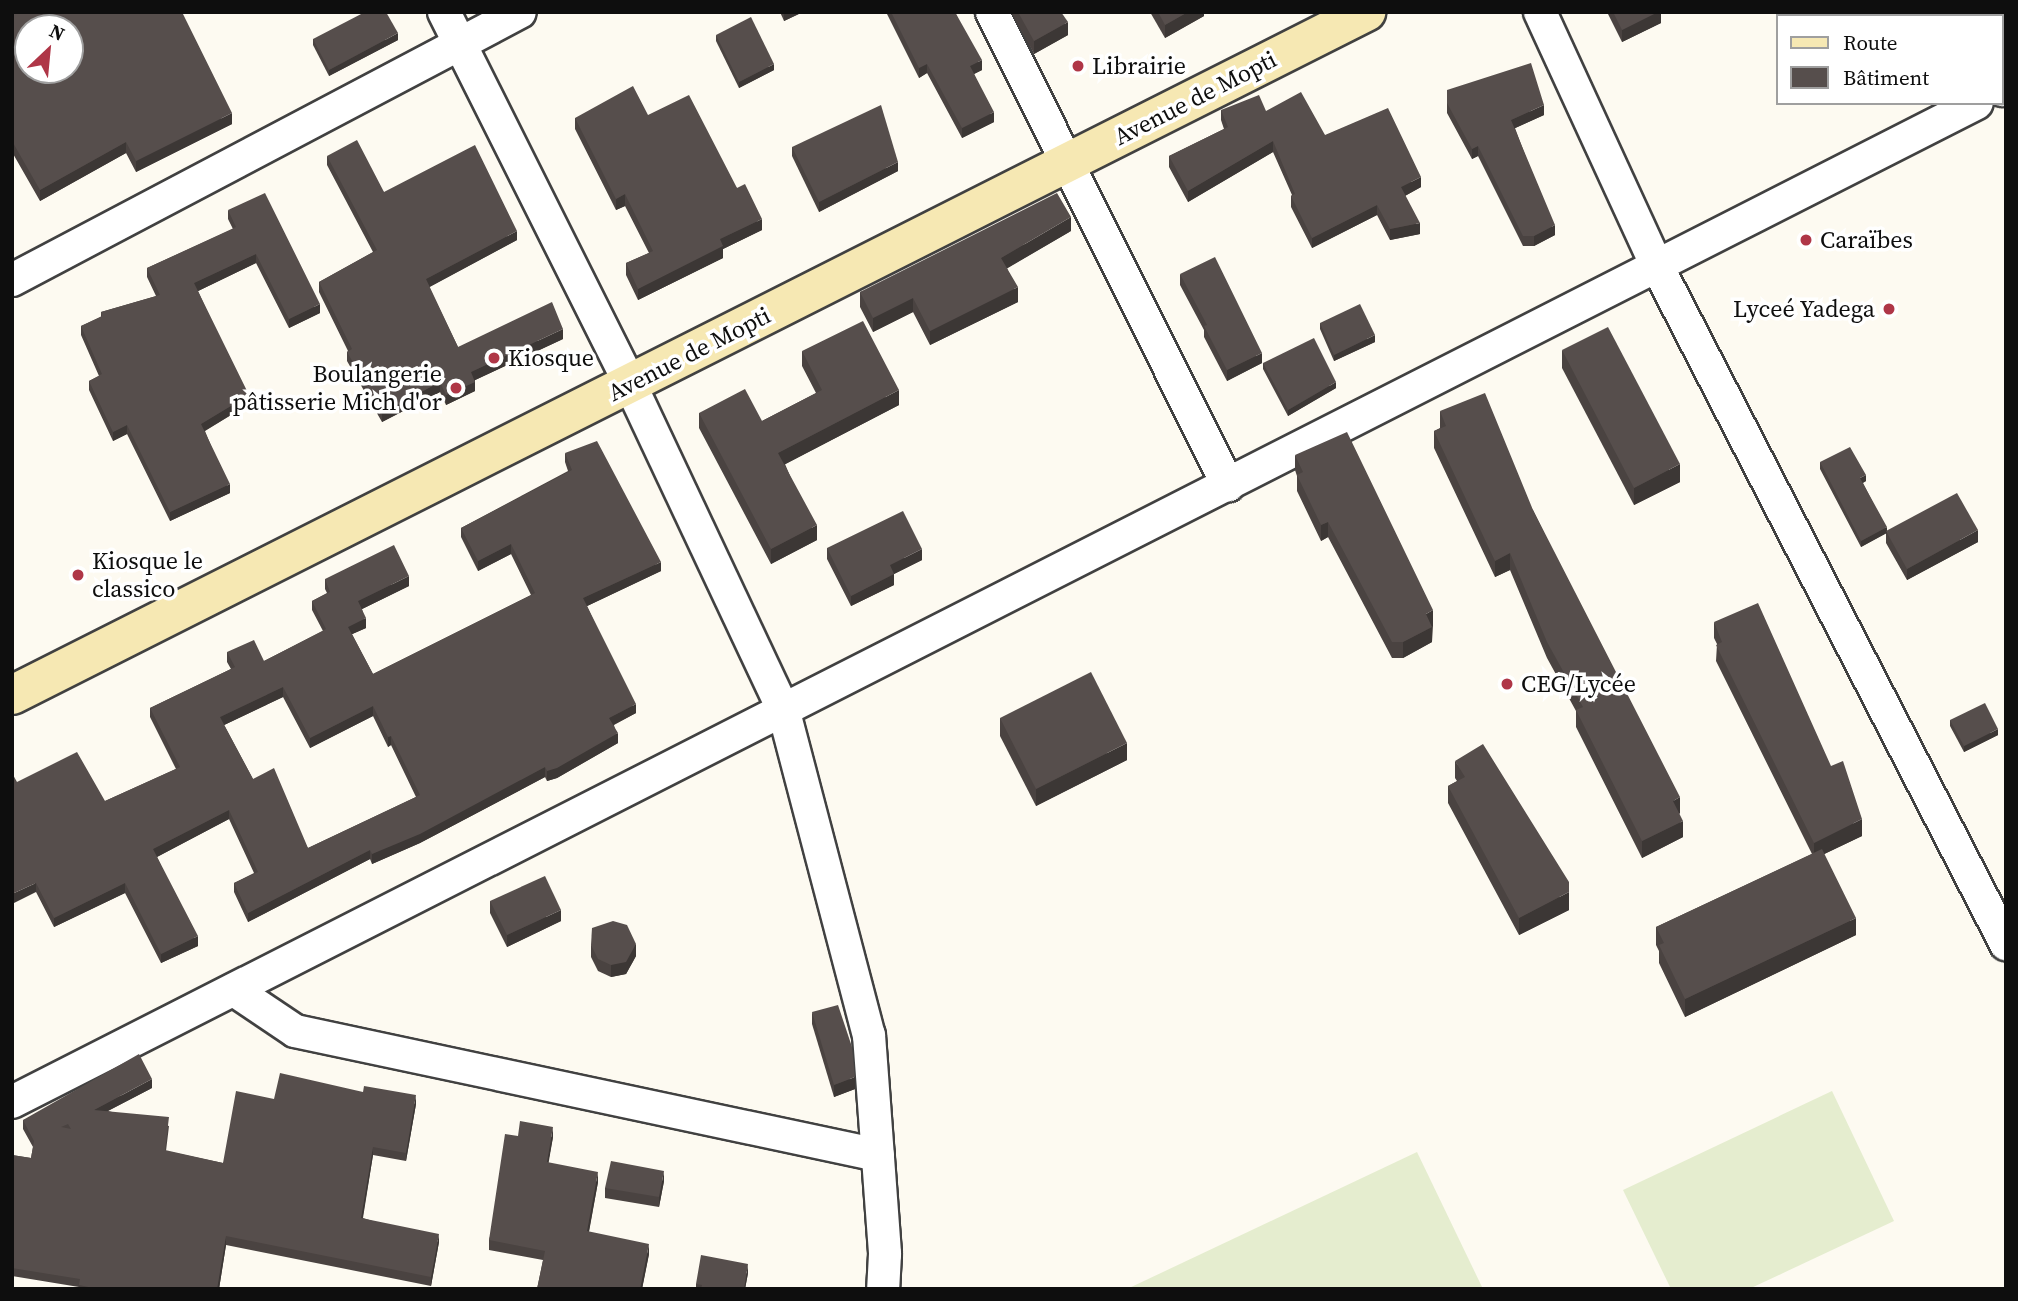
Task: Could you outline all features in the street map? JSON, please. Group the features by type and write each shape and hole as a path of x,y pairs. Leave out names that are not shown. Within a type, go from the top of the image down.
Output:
{"street":[{"path":"444,12 630,384 784,712 869,1035 878,1155 883,1289"},
{"path":"12,279 520,12"},
{"path":"992,12 1228,485"},
{"name":"Avenue de Mopti","path":"12,695 1366,12"},
{"path":"1540,12 1657,265 2006,944"},
{"path":"12,1102 784,712 1973,105"},
{"path":"234,990 295,1031 878,1155"}],"green space":[{"path":"1832,1091 1894,1221 1749,1289 1671,1289 1623,1190"},
{"path":"1417,1152 1483,1289 1127,1289"}],"building":[{"path":"12,12 182,12 232,113 136,161 126,142 40,190 12,141"},
{"path":"365,12 386,12 398,33 329,70 313,39"},
{"path":"891,12 955,12 982,60 970,66 994,112 962,128 927,64 919,68"},
{"path":"1018,12 1061,12 1068,22 1034,41"},
{"path":"1158,12 1188,12 1165,25"},
{"path":"1613,12 1658,12 1622,30"},
{"path":"751,17 774,64 739,82 716,35"},
{"path":"1531,63 1544,105 1511,120 1555,225 1534,236 1523,236 1478,146 1472,149 1447,103 1447,90"},
{"path":"633,86 648,115 689,95 737,188 745,184 762,219 720,239 723,246 638,289 626,263 653,251 625,194 616,199 575,118"},
{"path":"1301,92 1325,135 1388,108 1421,177 1401,187 1420,223 1390,229 1377,205 1312,238 1291,196 1295,194 1273,141 1188,191 1169,156 1228,127 1221,110 1259,95 1266,111"},
{"path":"881,105 898,162 819,202 792,147"},
{"path":"357,140 384,192 475,145 517,231 426,279 458,347 552,302 563,329 471,372 475,382 446,395 440,382 382,413 347,352 352,349 319,282 377,250 327,156"},
{"path":"265,193 320,304 289,319 256,254 194,283 249,395 201,424 230,484 170,512 127,425 113,432 89,381 102,374 81,326 102,316 101,312 160,295 147,268 236,227 228,210"},
{"path":"1057,193 1071,217 1001,258 1018,287 930,331 913,298 873,318 860,292"},
{"path":"1215,257 1262,353 1227,370 1180,274"},
{"path":"1360,304 1375,335 1334,355 1320,323"},
{"path":"863,321 899,390 778,453 817,525 771,549 699,413 745,389 762,421 822,390 802,351"},
{"path":"1608,327 1680,464 1634,488 1562,350"},
{"path":"1314,338 1336,382 1288,410 1263,363"},
{"path":"1485,393 1533,510 1680,797 1673,801 1683,821 1642,841 1576,710 1583,707 1547,642 1510,553 1495,561 1434,431 1446,426 1440,411"},
{"path":"1347,432 1433,610 1426,614 1432,627 1403,642 1392,642 1328,522 1321,525 1297,475 1303,472 1295,455"},
{"path":"597,441 661,562 583,598 636,704 609,718 618,733 557,768 547,771 545,767 420,834 372,854 370,850 248,913 234,883 258,872 229,810 153,849 198,936 161,954 125,883 54,918 36,883 12,894 12,773 17,782 77,752 105,801 180,767 150,708 235,667 227,652 254,640 264,661 326,629 312,601 330,592 325,579 394,545 409,576 358,601 366,618 348,627 373,674 535,593 511,544 478,561 461,528 572,470 565,453","holes":["283,687 310,738 373,706 420,795 308,848 274,768 253,779 220,717"]},
{"path":"1850,447 1866,475 1860,478 1887,527 1861,541 1820,462"},
{"path":"1957,493 1978,530 1907,569 1886,531"},
{"path":"903,511 922,549 890,565 894,574 851,596 827,548"},
{"path":"1758,603 1831,766 1843,761 1862,819 1814,843 1716,645 1722,642 1714,622"},
{"path":"1091,672 1127,743 1036,789 1000,718"},
{"path":"1985,703 1998,729 1964,746 1950,720"},
{"path":"1483,744 1569,882 1569,892 1519,918 1448,786 1465,777 1455,761"},
{"path":"1822,849 1856,918 1685,999 1659,945 1664,943 1656,927"},
{"path":"545,876 561,910 507,935 490,901"},
{"path":"613,921 627,925 636,944 626,962 611,965 598,959 591,945 592,928"},
{"path":"838,1005 852,1047 855,1077 834,1085 812,1012"},
{"path":"139,1054 152,1079 94,1110 169,1117 165,1150 223,1163 236,1091 274,1099 280,1073 363,1092 364,1086 416,1095 406,1153 373,1147 361,1218 439,1234 431,1277 226,1236 217,1289 98,1289 79,1285 80,1279 12,1268 12,1155 31,1158 34,1141 23,1120"},
{"path":"520,1121 553,1127 547,1162 598,1172 587,1231 649,1244 640,1289 537,1289 545,1251 489,1240 505,1134 518,1136"},
{"path":"611,1161 664,1171 659,1197 605,1188"},
{"path":"701,1255 748,1264 744,1289 701,1289 702,1285 696,1284"}],"place":[{"name":"Librairie","path":"1078,66"},
{"name":"Caraïbes","path":"1806,240"},
{"name":"Lyceé Yadega","path":"1889,309"},
{"name":"Kiosque","path":"494,358"},
{"name":"Boulangerie pâtisserie Mich d'or","path":"456,388"},
{"name":"Kiosque le classico","path":"78,575"},
{"name":"CEG/Lycée","path":"1507,684"}]}
